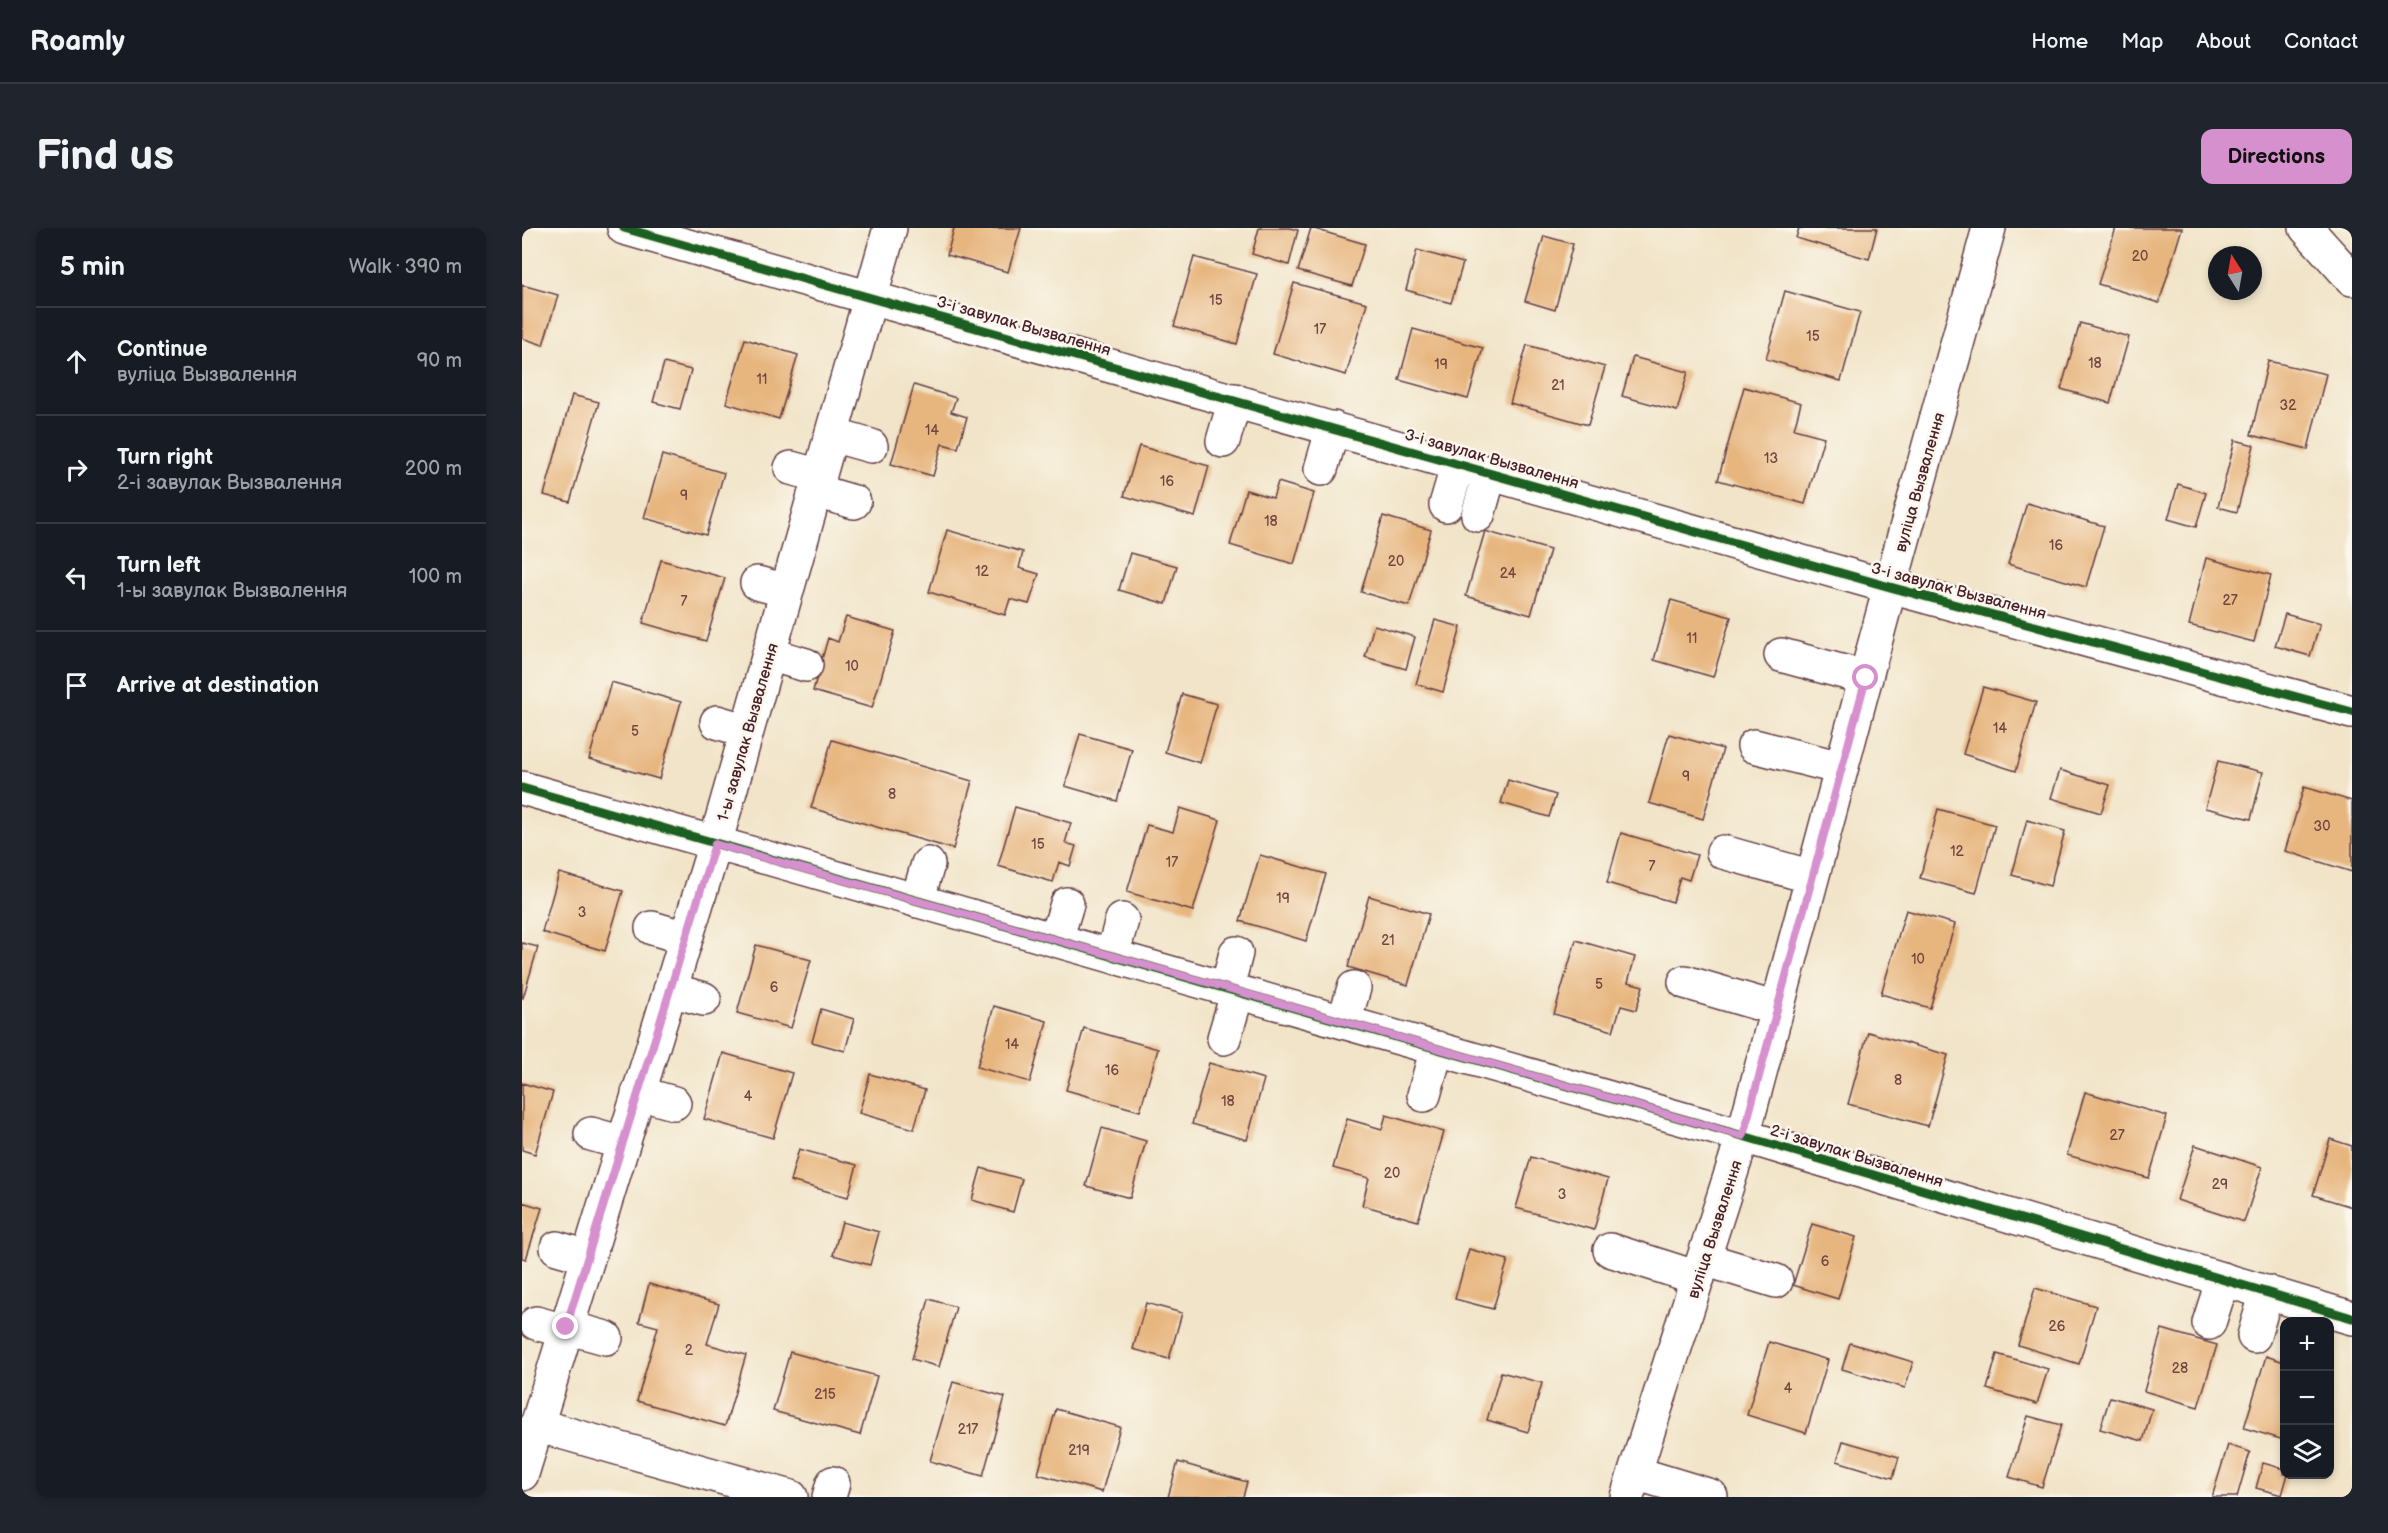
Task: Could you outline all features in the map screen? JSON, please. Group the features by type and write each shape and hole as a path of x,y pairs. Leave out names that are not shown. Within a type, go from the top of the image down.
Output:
{"street":[{"name":"1-ы завулак Вызвалення","path":"522,1474 536,1425 573,1253 623,1143 715,844 769,654 772,587 809,478 832,435 890,228"},
{"name":"вуліца Вызвалення","path":"1631,1485 1743,1136 1989,228"},
{"path":"2306,228 2352,279"},
{"name":"3-і завулак Вызвалення","path":"632,229 1890,587 2352,712"},
{"path":"1223,441 1235,400"},
{"path":"1321,469 1333,428"},
{"path":"832,435 870,446"},
{"path":"1446,505 1458,464"},
{"path":"1478,515 1490,473"},
{"path":"809,478 854,502"},
{"path":"769,654 806,665"},
{"path":"1781,655 1866,678"},
{"path":"717,722 747,731"},
{"path":"1754,746 1841,768"},
{"name":"2-і завулак Вызвалення","path":"522,788 1743,1136 2352,1318"},
{"path":"1723,852 1812,878"},
{"path":"917,901 928,864"},
{"path":"1056,940 1067,904"},
{"path":"1112,956 1122,920"},
{"path":"652,928 686,938"},
{"path":"1224,1038 1236,953"},
{"path":"1685,982 1777,1008"},
{"path":"1344,1022 1354,988"},
{"path":"670,990 704,999"},
{"path":"1424,1095 1437,1048"},
{"path":"638,1093 674,1104"},
{"path":"591,1134 623,1143"},
{"path":"1610,1250 1776,1281"},
{"path":"2209,1323 2223,1279"},
{"path":"2254,1336 2267,1292"},
{"path":"556,1327 606,1338"},
{"path":"536,1425 791,1497"},
{"path":"1631,1485 1711,1496"}],"building":[{"path":"954,228 1021,228 1008,272 947,255"},
{"path":"1259,228 1298,230 1289,265 1252,254"},
{"path":"1311,228 1365,244 1352,286 1298,271"},
{"path":"1799,228 1877,228 1869,259 1796,238"},
{"path":"2116,228 2182,228 2159,303 2098,284"},
{"path":"1544,236 1573,244 1555,310 1525,301"},
{"path":"1417,250 1463,263 1451,303 1406,290"},
{"path":"1194,257 1257,274 1237,344 1174,326"},
{"path":"1294,283 1367,303 1346,375 1273,354"},
{"path":"522,285 558,295 543,345 522,338"},
{"path":"1785,291 1860,312 1841,381 1766,359"},
{"path":"2080,323 2129,337 2110,403 2061,389"},
{"path":"1413,329 1483,348 1468,399 1399,380"},
{"path":"745,339 798,355 779,419 726,403"},
{"path":"1527,345 1605,367 1588,425 1510,403"},
{"path":"1633,357 1688,372 1677,411 1622,396"},
{"path":"2268,361 2326,374 2308,449 2251,435"},
{"path":"664,363 691,370 680,409 653,402"},
{"path":"914,385 956,398 951,412 967,417 958,448 942,444 933,476 891,464"},
{"path":"1744,387 1801,403 1794,429 1824,437 1805,504 1718,480"},
{"path":"572,395 599,402 570,502 544,495"},
{"path":"2235,440 2254,445 2237,512 2218,507"},
{"path":"1139,446 1209,466 1195,517 1124,496"},
{"path":"662,455 724,473 706,535 644,518"},
{"path":"1278,482 1314,493 1294,564 1230,545 1246,490 1273,498"},
{"path":"2178,484 2206,493 2196,527 2168,519"},
{"path":"2027,503 2104,526 2086,587 2008,564"},
{"path":"1383,516 1431,530 1409,606 1361,592"},
{"path":"947,530 1023,552 1019,568 1039,574 1029,604 1010,599 1005,615 929,592"},
{"path":"1485,531 1550,550 1531,615 1466,596"},
{"path":"1130,553 1177,566 1166,604 1119,590"},
{"path":"2206,558 2271,575 2254,642 2189,625"},
{"path":"661,560 725,578 706,641 643,623"},
{"path":"1671,600 1731,617 1713,677 1654,660"},
{"path":"2285,614 2320,624 2310,656 2275,646"},
{"path":"846,617 895,631 872,708 813,691 828,638 838,642"},
{"path":"1435,620 1461,627 1443,692 1416,684"},
{"path":"1374,625 1415,637 1406,669 1365,657"},
{"path":"611,682 681,702 659,779 589,759"},
{"path":"1983,687 2036,702 2016,771 1963,754"},
{"path":"1182,694 1217,704 1200,763 1165,752"},
{"path":"1080,734 1132,749 1117,801 1065,786"},
{"path":"1669,734 1723,749 1703,819 1649,803"},
{"path":"832,740 972,781 953,849 811,808"},
{"path":"2218,761 2263,772 2251,819 2205,808"},
{"path":"2060,770 2110,785 2101,813 2051,798"},
{"path":"1508,780 1556,795 1549,817 1501,803"},
{"path":"2304,787 2352,801 2352,872 2285,851"},
{"path":"1015,807 1071,823 1065,843 1076,846 1070,866 1059,862 1053,882 998,866"},
{"path":"1180,808 1220,820 1193,911 1127,892 1147,825 1173,832"},
{"path":"1938,809 1995,825 1976,893 1920,878"},
{"path":"2027,820 2065,831 2050,886 2012,875"},
{"path":"1621,833 1697,855 1689,880 1680,877 1673,902 1607,883"},
{"path":"1260,855 1326,874 1306,941 1240,921"},
{"path":"559,873 623,891 605,951 542,932"},
{"path":"1369,896 1429,914 1408,985 1348,967"},
{"path":"1906,910 1955,924 1930,1008 1881,994"},
{"path":"1576,940 1635,957 1628,982 1643,986 1636,1010 1621,1006 1613,1031 1554,1014"},
{"path":"522,943 538,947 523,998 522,998"},
{"path":"756,945 811,960 791,1028 737,1013"},
{"path":"994,1006 1047,1021 1030,1082 977,1067"},
{"path":"821,1009 854,1019 845,1051 812,1042"},
{"path":"1084,1028 1158,1049 1140,1111 1066,1090"},
{"path":"1868,1032 1948,1055 1928,1126 1848,1104"},
{"path":"723,1053 792,1073 773,1138 704,1119"},
{"path":"1209,1063 1264,1079 1247,1140 1192,1124"},
{"path":"870,1074 925,1090 914,1129 859,1113"},
{"path":"522,1083 553,1092 535,1154 522,1150"},
{"path":"2085,1092 2167,1116 2149,1178 2067,1155"},
{"path":"1386,1115 1444,1132 1418,1221 1362,1205 1369,1178 1333,1168 1347,1119 1382,1129"},
{"path":"1102,1128 1146,1141 1130,1198 1086,1186"},
{"path":"2330,1139 2352,1146 2352,1207 2313,1195"},
{"path":"2195,1145 2262,1167 2244,1222 2177,1200"},
{"path":"799,1149 857,1165 848,1197 790,1181"},
{"path":"1531,1157 1608,1179 1594,1230 1516,1208"},
{"path":"981,1168 1022,1179 1013,1212 972,1200"},
{"path":"522,1202 542,1208 526,1259 522,1258"},
{"path":"842,1222 879,1232 870,1265 833,1255"},
{"path":"1812,1224 1856,1237 1838,1299 1793,1285"},
{"path":"1469,1249 1508,1260 1493,1309 1455,1299"},
{"path":"649,1284 719,1304 707,1344 746,1355 725,1426 637,1401 658,1327 639,1322"},
{"path":"2035,1288 2096,1306 2079,1364 2018,1345"},
{"path":"929,1299 956,1307 939,1367 912,1359"},
{"path":"1146,1303 1182,1313 1169,1359 1133,1349"},
{"path":"2162,1329 2217,1345 2198,1407 2144,1391"},
{"path":"1769,1342 1828,1360 1806,1433 1747,1415"},
{"path":"1850,1343 1913,1362 1905,1388 1842,1369"},
{"path":"790,1352 877,1376 860,1435 773,1411"},
{"path":"1997,1354 2048,1369 2037,1404 1987,1389"},
{"path":"2266,1356 2280,1361 2280,1439 2244,1428"},
{"path":"1501,1372 1542,1383 1528,1432 1487,1420"},
{"path":"953,1382 1005,1397 983,1476 930,1461"},
{"path":"2110,1397 2152,1409 2143,1441 2100,1429"},
{"path":"1056,1409 1120,1427 1102,1492 1038,1474"},
{"path":"2028,1416 2061,1425 2042,1487 2009,1477"},
{"path":"1843,1441 1899,1457 1893,1478 1837,1461"},
{"path":"2228,1445 2250,1452 2237,1497 2212,1497"},
{"path":"1178,1462 1247,1482 1243,1497 1168,1497"},
{"path":"2263,1463 2280,1468 2280,1479 2287,1479 2282,1495 2256,1488"}],"cycle path":[{"path":"624,228 1890,587 2352,712"},
{"path":"522,788 1743,1136 2352,1318"}],"route":[{"path":"566,1327 715,844 1743,1136 1866,678"}]}
